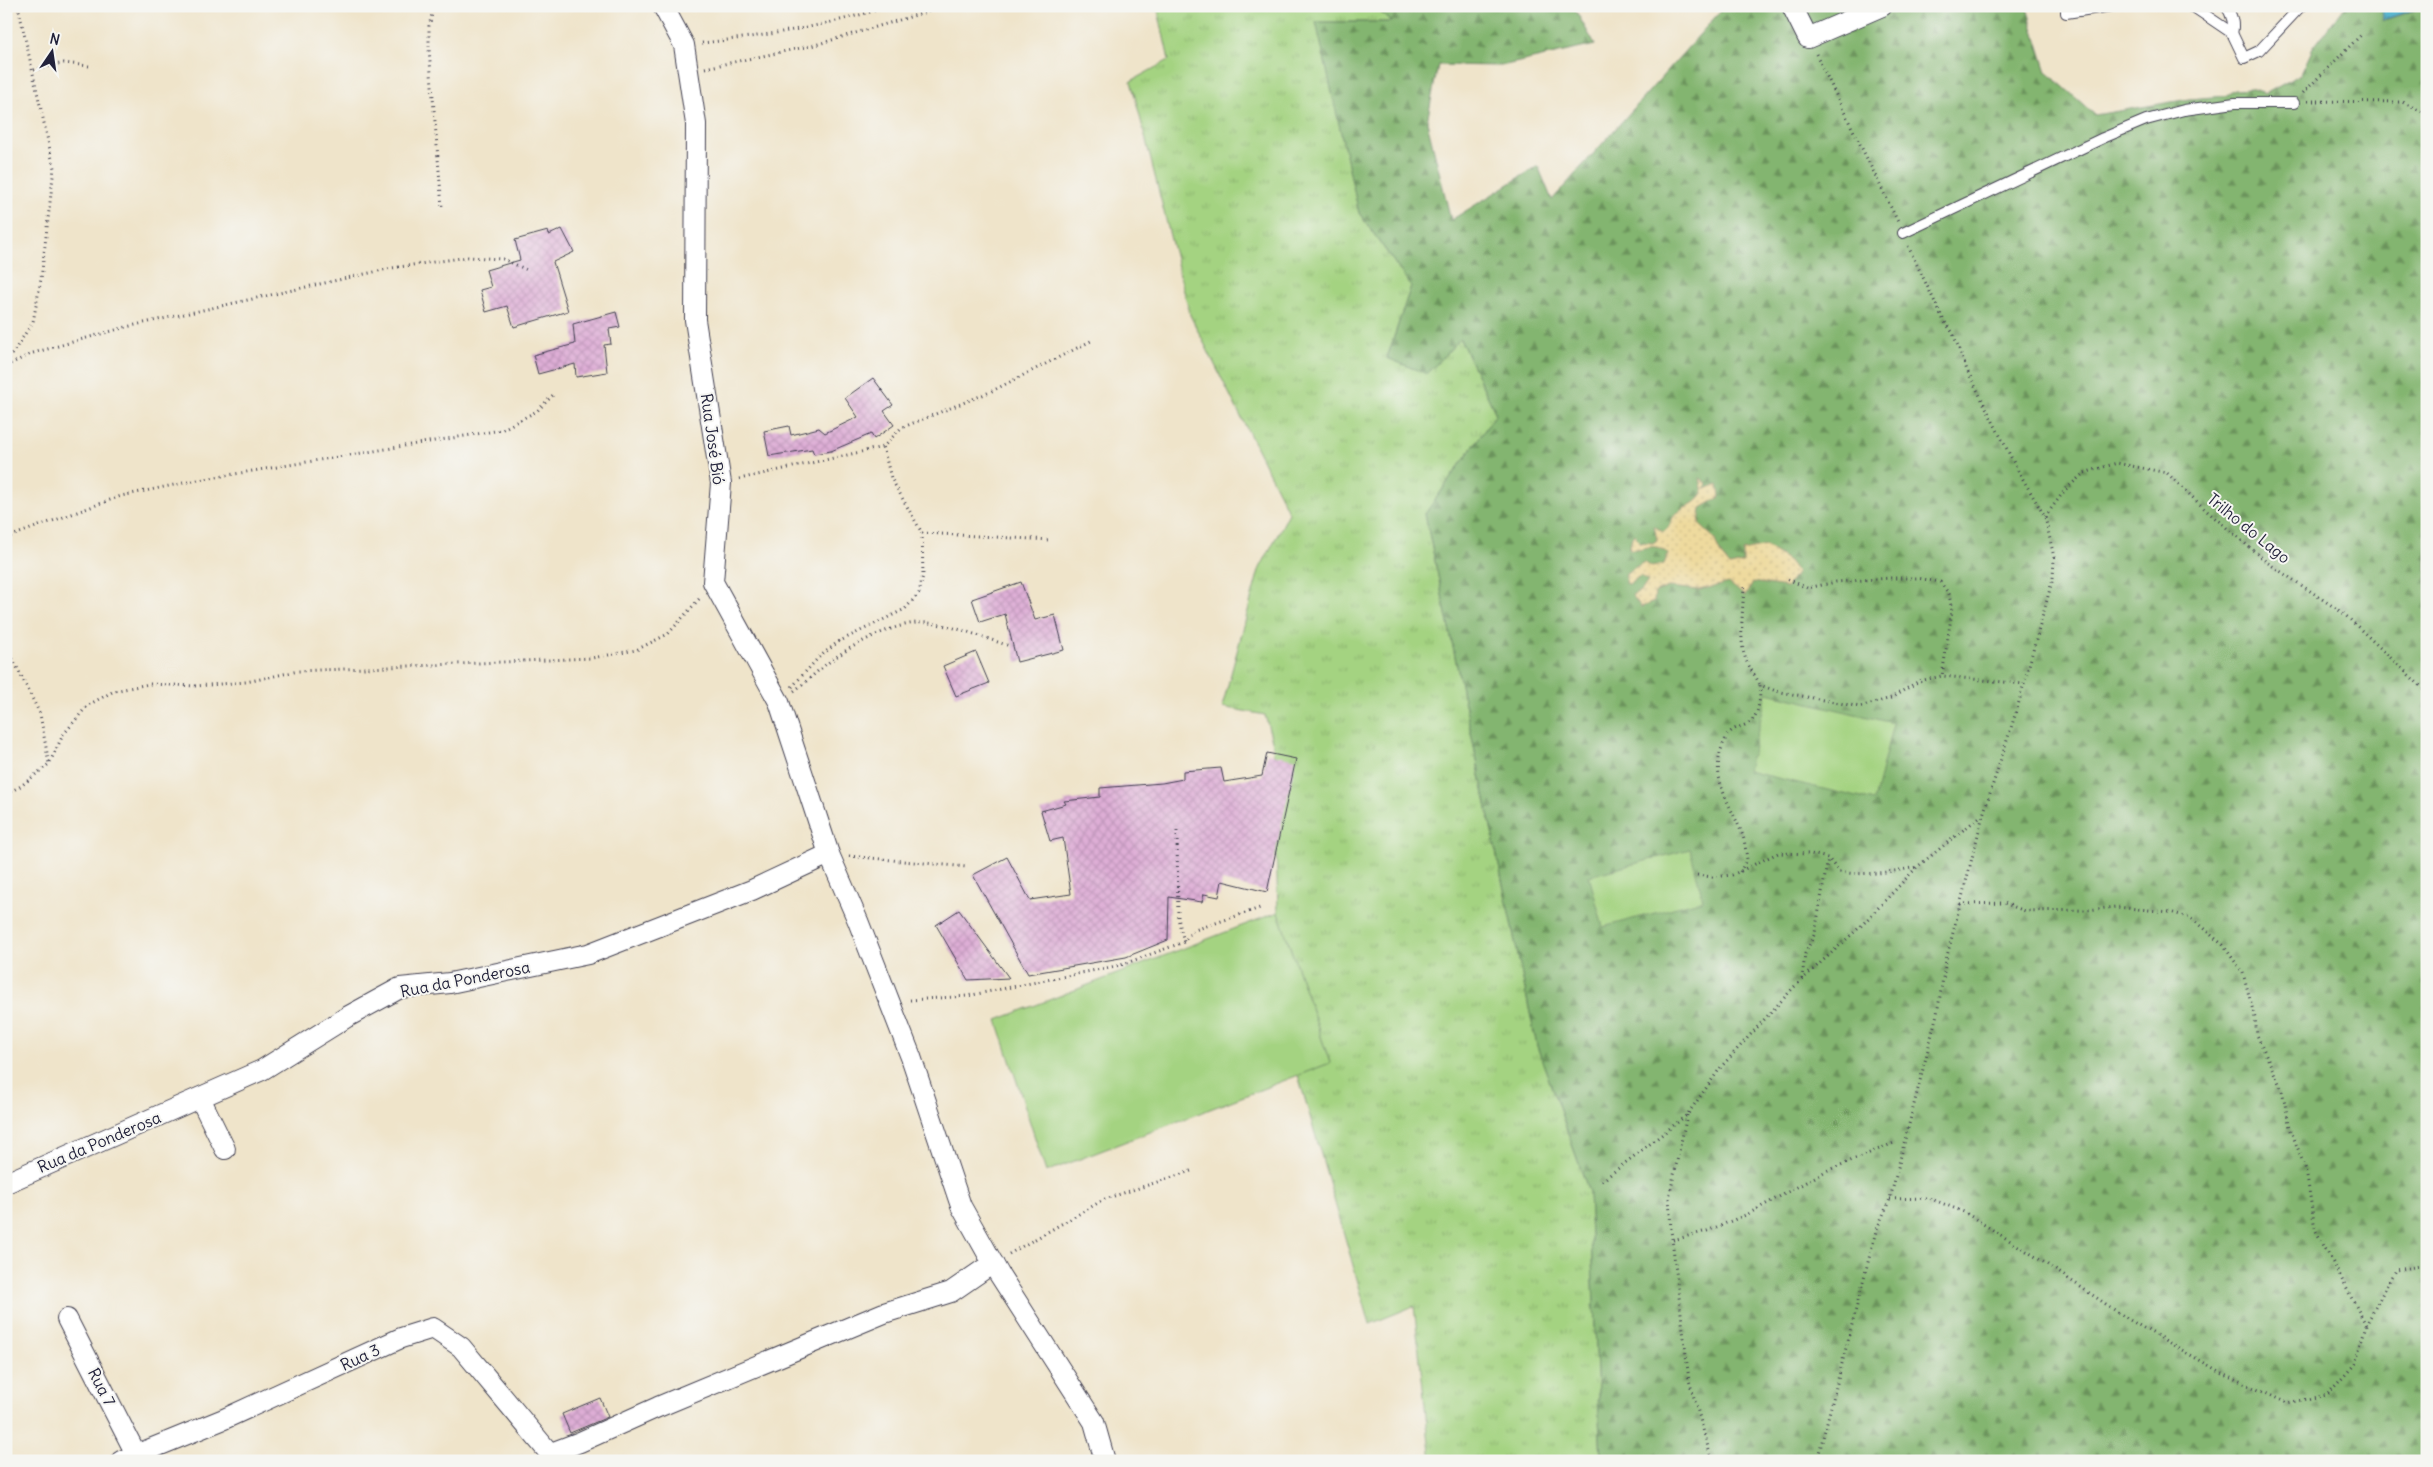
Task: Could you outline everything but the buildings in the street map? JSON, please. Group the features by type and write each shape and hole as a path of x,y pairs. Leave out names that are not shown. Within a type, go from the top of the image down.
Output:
{"street":[{"name":"Rua José Bió","path":"663,6 684,46 696,124 695,320 721,483 713,582"},
{"path":"1792,6 1808,38 1862,13 1882,6"},
{"path":"713,582 779,702 829,854 890,1001 962,1206 993,1263 1094,1422 1105,1461"},
{"name":"Rua da Ponderosa","path":"6,1183 262,1070 347,1017 400,988 450,982 588,954 743,894 829,854"},
{"path":"200,1098 225,1149"},
{"path":"553,1457 580,1442 658,1407 884,1313 951,1292 993,1263"},
{"name":"Rua 7","path":"67,1319 128,1457"},
{"name":"Rua 3","path":"128,1457 224,1419 401,1338 433,1328 461,1347 553,1457"}],"lane":[{"path":"2066,6 2066,13 2112,6"},
{"path":"2189,6 2232,33 2244,58 2260,51 2301,6"},
{"path":"2226,6 2232,15 2234,28 2232,33"},
{"path":"1904,233 2103,138 2146,120 2184,110 2235,103 2294,103"}],"path":[{"path":"6,365 33,322 41,280 54,168 34,70 18,6"},
{"path":"434,6 429,26 429,49 442,206"},
{"path":"684,46 810,27 859,16 890,6"},
{"path":"688,72 814,45 947,6"},
{"path":"2294,103 2362,35"},
{"path":"1808,38 1904,233 1912,256 1944,321 1953,333 1967,370 2017,469 2045,517 2054,557 2053,578 2024,684 1983,815 1946,960 1937,1014 1890,1199 1876,1231 1818,1461"},
{"path":"34,70 64,63 89,66"},
{"path":"2294,103 2324,100 2402,102 2427,114"},
{"path":"6,365 34,353 126,327 392,268 468,257 503,259 527,270"},
{"path":"721,483 883,446 900,428 990,392 1093,340"},
{"path":"6,538 76,511 130,494 198,480 501,430 537,411 555,393"},
{"path":"779,702 818,658 838,642 906,609 919,593 922,576 922,533 892,478 883,446"},
{"name":"Trilho do Lago","path":"2045,517 2065,490 2084,473 2117,463 2167,473 2208,512 2268,562 2343,613 2427,692"},
{"path":"922,533 1050,540"},
{"path":"1788,579 1807,588 1836,582 1891,578 1917,578 1940,582 1949,594 1952,611 1942,676"},
{"path":"6,794 21,786 49,764 63,735 88,705 114,691 149,684 196,686 246,682 298,671 592,658 627,652 636,650 668,634 713,582"},
{"path":"1740,872 1748,859 1744,838 1718,781 1720,756 1726,738 1735,727 1750,722 1756,714 1760,685 1745,659 1741,643 1744,626 1744,587"},
{"path":"779,702 825,665 872,636 906,624 927,622 1010,646"},
{"path":"6,645 40,714 49,764"},
{"path":"1760,685 1776,691 1860,707 1891,698 1919,681 1942,676 2024,684"},
{"path":"1602,1181 1687,1115 1721,1067 1802,980 1887,900 1917,867 1983,815"},
{"path":"1177,830 1178,918 1184,942"},
{"path":"829,854 967,867"},
{"path":"1697,875 1712,877 1740,872 1778,854 1811,854 1828,858 1839,872 1856,875 1892,872 1917,867"},
{"path":"1802,980 1805,954 1815,933 1828,858"},
{"path":"1960,904 2004,903 2025,911 2116,908 2170,912 2190,918 2223,945 2243,973 2255,1018 2256,1035 2282,1090 2290,1128 2306,1170 2315,1229 2366,1325"},
{"path":"890,1001 967,996 1112,967 1184,942 1192,931 1260,908"},
{"path":"1687,1115 1669,1198 1689,1380 1712,1461"},
{"path":"1673,1240 1707,1231 1748,1214 1826,1171 1894,1143"},
{"path":"993,1263 1105,1199 1190,1171"},
{"path":"1890,1199 1929,1198 1964,1212 2036,1256 2128,1319 2222,1373 2287,1403 2327,1395 2354,1364 2366,1325 2395,1270 2427,1265"}],"green space":[{"path":"1157,6 1373,6 1392,22 1317,22 1359,213 1411,286 1387,358 1460,339 1496,414 1425,514 1537,1046 1589,1192 1601,1461 1431,1461 1414,1306 1370,1324 1298,1075 1330,1063 1278,912 1273,744 1265,715 1222,707 1259,570 1289,513 1190,315 1131,81 1169,60"},
{"path":"1373,6 1573,6 1595,45 1501,66 1438,65 1427,122 1451,220 1538,166 1552,200 1725,6 2029,6 2027,8 2047,72 2095,115 2189,99 2225,96 2235,90 2251,89 2265,94 2301,74 2313,48 2345,6 2382,6 2384,20 2427,6 2427,1461 1601,1461 1589,1192 1537,1046 1425,514 1496,414 1460,339 1427,374 1387,358 1411,286 1359,213 1316,22 1392,22"},
{"path":"1767,693 1893,723 1874,801 1748,771"},
{"path":"1690,849 1703,900 1603,927 1589,876"},
{"path":"1278,912 1330,1063 1046,1172 997,1020"}],"sand":[{"path":"1700,478 1707,483 1705,489 1718,484 1720,497 1701,508 1699,524 1714,538 1721,555 1730,566 1743,563 1743,551 1766,546 1789,561 1797,572 1787,587 1753,582 1745,596 1729,583 1699,590 1669,587 1655,592 1654,602 1641,607 1632,595 1642,590 1648,581 1640,576 1629,584 1625,583 1626,573 1644,562 1652,567 1664,564 1668,554 1654,547 1629,549 1632,537 1635,534 1639,542 1653,543 1657,540 1654,526 1663,532 1666,530 1674,516 1697,500 1703,493"}],"water":[{"path":"2382,6 2424,6 2383,20"}]}
